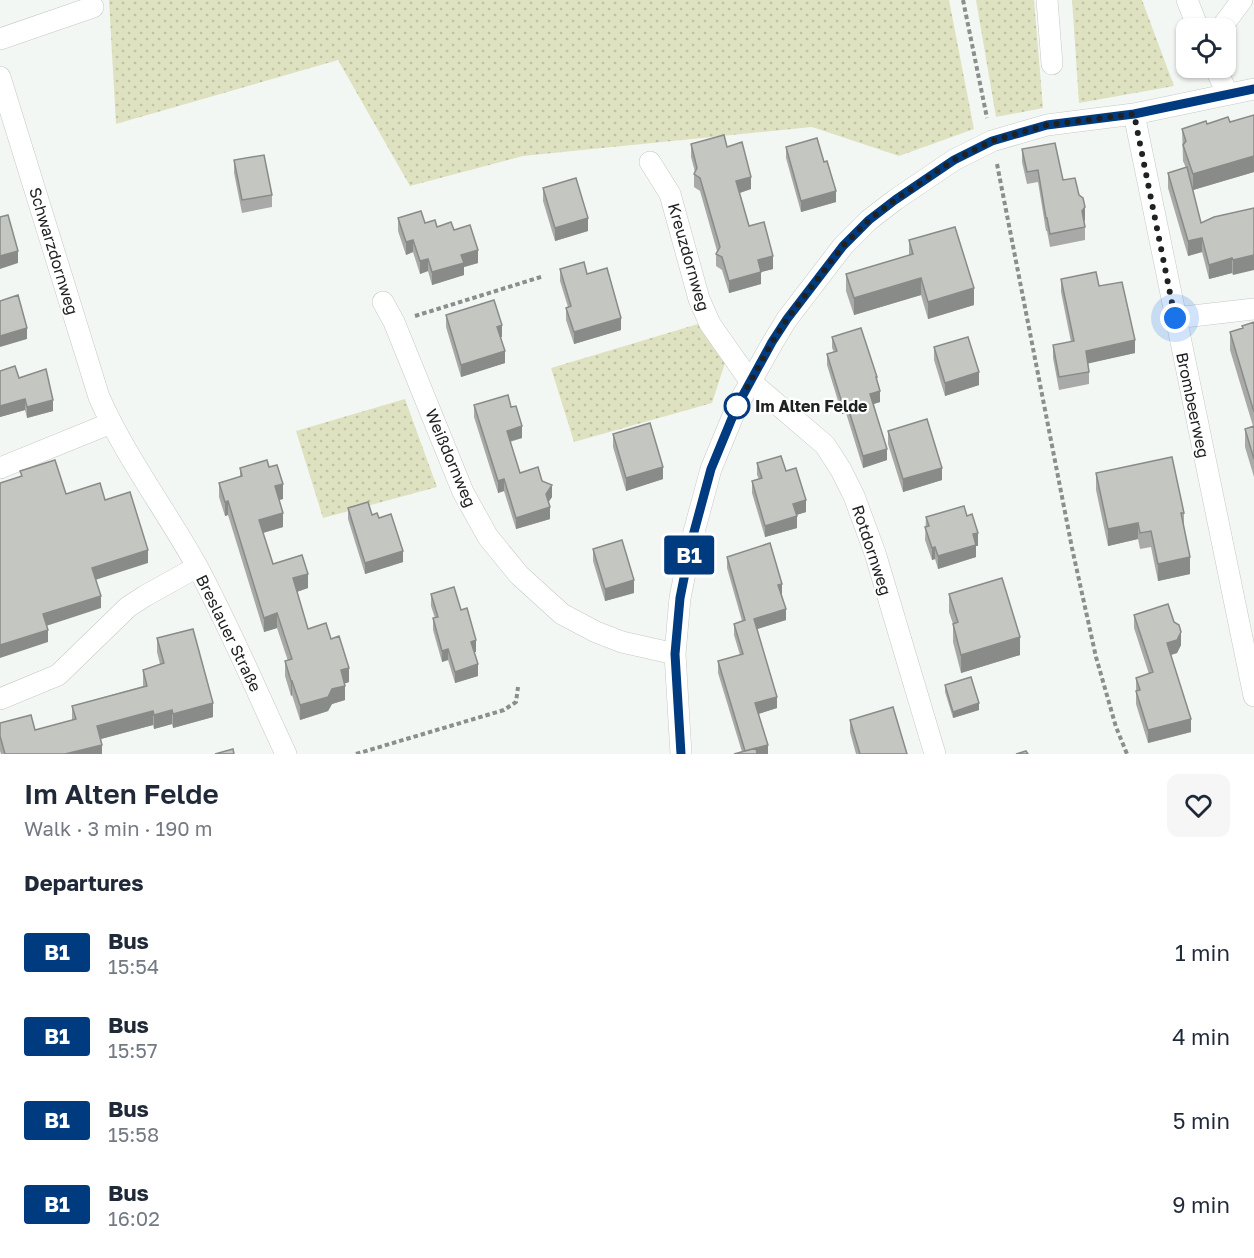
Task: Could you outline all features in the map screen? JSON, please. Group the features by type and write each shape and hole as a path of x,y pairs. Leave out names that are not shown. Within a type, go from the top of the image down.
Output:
{"street":[{"path":"1047,0 1052,64"},
{"path":"1187,0 1194,18"},
{"path":"1228,18 1242,0"},
{"path":"0,39 93,7"},
{"name":"Schwarzdornweg","path":"0,77 99,398 111,423 197,567"},
{"path":"1220,78 1228,94"},
{"path":"681,754 675,654 680,598 691,543 711,469 750,381 787,319 843,246 869,220 895,200 954,160 992,141 1047,125 1134,114 1254,89"},
{"name":"Brombeerweg","path":"1134,114 1254,696"},
{"name":"Kreuzdornweg","path":"650,162 670,194 699,299 710,324 750,381"},
{"name":"Weißdornweg","path":"382,302 394,322 463,492 488,537 519,575 562,614 596,632 622,642 675,654"},
{"path":"1175,318 1254,309"},
{"name":"Rotdornweg","path":"750,381 825,445 854,496 875,553 935,754"},
{"path":"0,468 111,423"},
{"name":"Breslauer Straße","path":"0,699 58,675 128,607 197,567 232,636 286,754"}],"path":[{"path":"963,0 1084,603 1104,687 1127,754"},
{"path":"394,322 544,276"},
{"path":"356,754 504,710 516,702 518,687"}],"green space":[{"path":"109,0 949,0 974,129 899,156 812,127 523,156 410,186 338,60 116,124"},
{"path":"976,0 1034,0 1043,108 996,117"},
{"path":"1072,0 1142,0 1174,86 1079,103"},
{"path":"698,324 725,363 712,403 574,442 551,368"},
{"path":"405,399 437,487 323,518 296,431"}],"building":[{"path":"1254,115 1254,156 1193,174 1183,145 1186,141 1182,129 1206,121 1207,124 1228,117 1230,122"},
{"path":"724,135 727,147 742,142 751,177 736,181 749,226 764,222 773,256 758,260 761,272 729,281 722,257 716,254 720,247 700,178 694,174 697,168 691,144"},
{"path":"817,138 836,191 801,201 786,147"},
{"path":"1055,143 1063,180 1075,178 1079,195 1083,198 1085,207 1082,211 1085,227 1050,234 1038,170 1027,172 1022,149"},
{"path":"264,155 272,195 242,200 234,160"},
{"path":"1187,167 1201,223 1214,217 1254,208 1254,255 1233,260 1232,258 1209,265 1202,238 1188,241 1168,173"},
{"path":"576,178 588,218 555,228 543,188"},
{"path":"421,211 425,223 435,220 437,227 451,222 454,230 470,225 478,250 461,255 464,263 432,272 428,259 420,261 413,240 406,242 398,218"},
{"path":"8,215 18,251 0,256 0,217"},
{"path":"955,227 974,288 928,302 921,278 854,298 846,274 913,254 909,240"},
{"path":"584,262 587,274 607,268 621,318 574,332 566,308 571,306 560,269"},
{"path":"1096,272 1099,286 1122,282 1135,340 1086,351 1089,372 1059,377 1053,345 1074,341 1061,279"},
{"path":"18,295 27,328 0,336 0,301"},
{"path":"494,300 502,325 497,327 505,351 461,365 446,315"},
{"path":"1254,322 1254,412 1230,332"},
{"path":"861,328 877,377 880,391 870,394 887,449 863,456 846,401 842,403 827,354 837,351 832,337"},
{"path":"968,337 979,372 945,383 934,347"},
{"path":"15,366 19,378 46,369 53,400 27,407 25,399 0,406 0,371"},
{"path":"508,395 511,407 516,406 522,426 507,431 520,473 538,467 542,481 552,485 546,494 550,507 516,518 504,479 498,481 474,405"},
{"path":"927,419 942,468 903,479 888,431"},
{"path":"650,423 663,467 626,478 613,434"},
{"path":"1254,426 1254,459 1245,429"},
{"path":"781,456 786,471 796,468 806,500 793,504 797,516 765,526 752,481 762,478 757,463"},
{"path":"1172,457 1184,513 1181,513 1190,557 1158,564 1151,531 1140,533 1138,523 1108,529 1096,473"},
{"path":"55,460 66,494 100,483 105,500 130,492 148,550 92,568 101,596 43,614 48,630 0,645 0,483 22,476 20,471"},
{"path":"267,460 269,467 277,465 283,484 275,486 283,513 259,520 273,564 302,555 308,574 293,578 308,629 326,623 331,639 339,636 349,668 341,670 345,686 332,689 328,697 300,705 285,661 292,659 277,613 264,618 228,501 225,502 219,483 242,476 240,468"},
{"path":"368,502 372,515 377,513 379,518 391,514 403,551 365,563 348,508"},
{"path":"964,506 967,516 972,514 978,533 973,534 976,545 938,556 935,547 932,548 925,527 929,526 926,517"},
{"path":"622,540 634,580 605,589 593,549"},
{"path":"770,543 782,584 778,585 786,609 754,619 777,697 755,703 768,745 745,751 718,661 743,654 734,624 745,620 727,557"},
{"path":"1002,578 1020,637 961,655 953,624 958,622 949,594"},
{"path":"454,587 461,610 467,608 476,640 471,642 478,664 455,672 448,649 442,651 433,618 438,617 431,594"},
{"path":"1168,604 1174,622 1179,625 1181,632 1177,640 1167,643 1191,719 1148,730 1136,691 1140,690 1136,678 1153,672 1134,615"},
{"path":"193,629 213,703 173,714 172,710 154,715 153,711 97,726 102,745 65,754 5,754 0,736 0,723 31,715 35,730 76,719 72,706 147,686 143,670 164,663 157,638"},
{"path":"971,677 979,703 953,712 945,685"},
{"path":"893,707 907,754 860,754 850,720"},
{"path":"756,748 757,754 734,754"},
{"path":"233,749 234,754 215,754"}],"bus line":[{"name":"B1","path":"681,754 675,654 680,598 691,543 711,469 737,406 772,342 843,246 869,220 895,200 954,160 992,141 1047,125 1134,114 1254,89"}],"place":[{"name":"Im Alten Felde","path":"737,406"}],"route":[{"path":"737,406 787,319 843,246 869,220 954,160 992,141 1047,125 1134,114 1175,318"}]}
